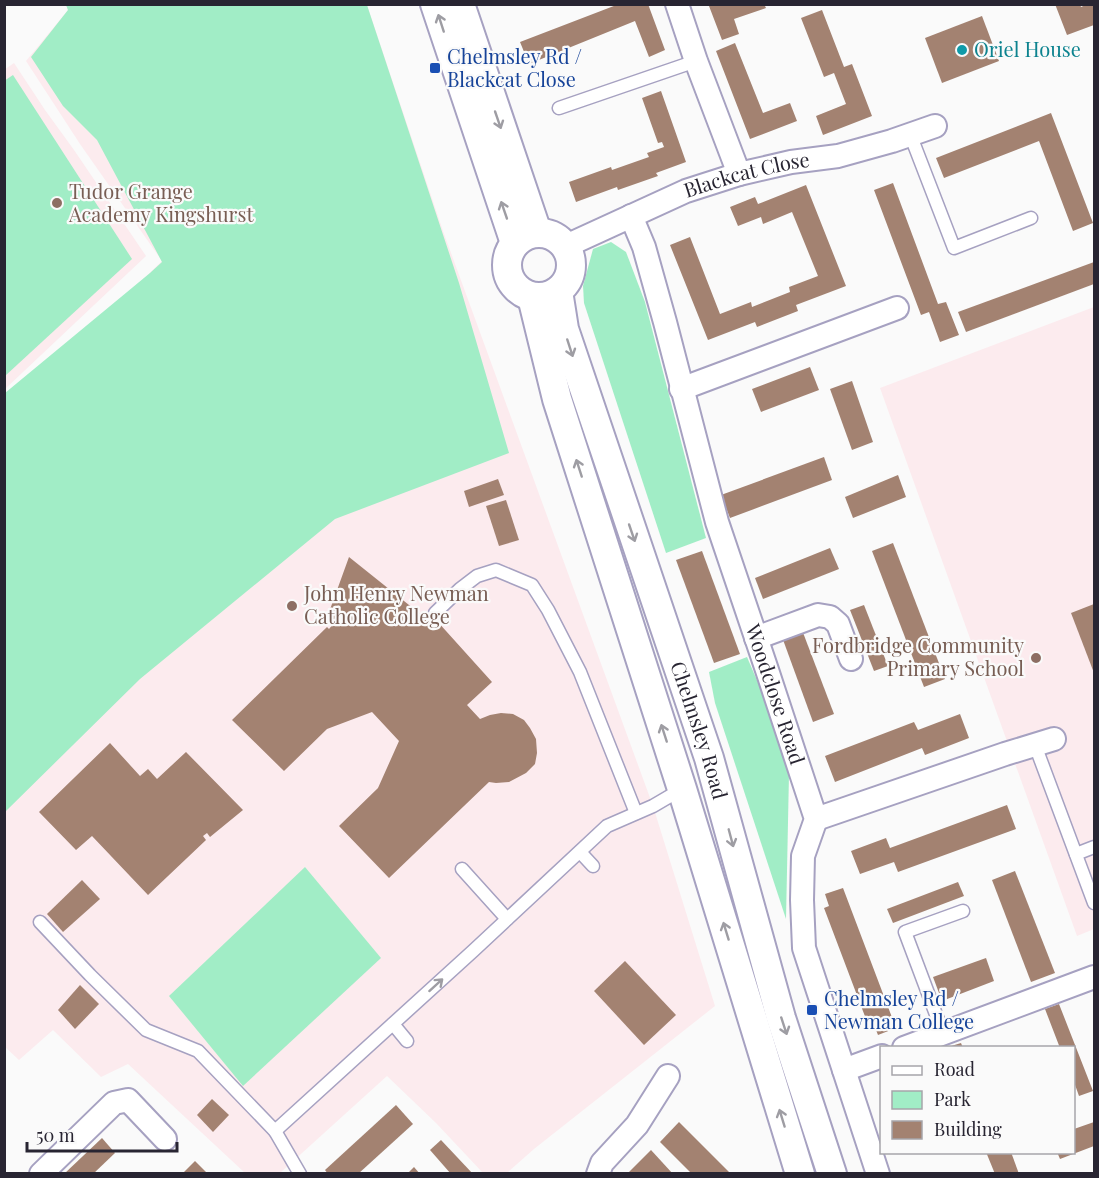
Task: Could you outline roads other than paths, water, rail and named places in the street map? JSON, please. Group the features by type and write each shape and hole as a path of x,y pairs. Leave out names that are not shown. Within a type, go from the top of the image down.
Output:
{"street":[{"path":"435,4 526,237"},
{"path":"460,4 526,237"},
{"path":"677,4 739,174"},
{"name":"Blackcat Close","path":"566,246 686,191 739,174 790,162 838,156 935,126"},
{"name":"Woodclose Road","path":"632,216 644,247 717,522 816,819"},
{"path":"552,235 566,246 572,268 568,280 545,294 524,294 517,289 508,274 506,262 511,248 526,237 552,235"},
{"name":"Chelmsley Road","path":"545,294 557,399 682,789 800,1173"},
{"name":"Chelmsley Road","path":"545,294 564,329 710,758 781,1018 832,1173"},
{"path":"681,388 897,308"},
{"path":"756,638 819,615 830,618 838,624 851,659"},
{"path":"878,1173 804,948 803,856 816,819 1045,742"},
{"path":"907,1046 1095,977"},
{"path":"844,1070 880,1057"},
{"path":"598,1173 602,1163 638,1125 668,1076"},
{"path":"41,1173 114,1103 128,1100 165,1139"}],"lane":[{"path":"559,108 696,61"},
{"path":"910,134 954,248 1031,218"},
{"path":"435,613 477,576 496,570 532,585 548,610 580,672 636,813"},
{"path":"1045,742 1076,854 1095,903"},
{"path":"275,1131 607,826 653,806 682,789"},
{"path":"1076,854 1095,847"},
{"path":"580,852 593,866"},
{"path":"462,868 507,919"},
{"path":"943,1033 905,932 963,910"},
{"path":"40,922 146,1030 198,1051 275,1131 300,1173"},
{"path":"393,1024 407,1041"}],"place":[{"name":"Oriel House","path":"962,50"},
{"name":"Chelmsley Rd / Blackcat Close","path":"435,68"},
{"name":"Tudor Grange Academy Kingshurst","path":"57,203"},
{"name":"John Henry Newman Catholic College","path":"292,606"},
{"name":"Fordbridge Community Primary School","path":"1036,658"},
{"name":"Chelmsley Rd / Newman College","path":"812,1010"}]}
